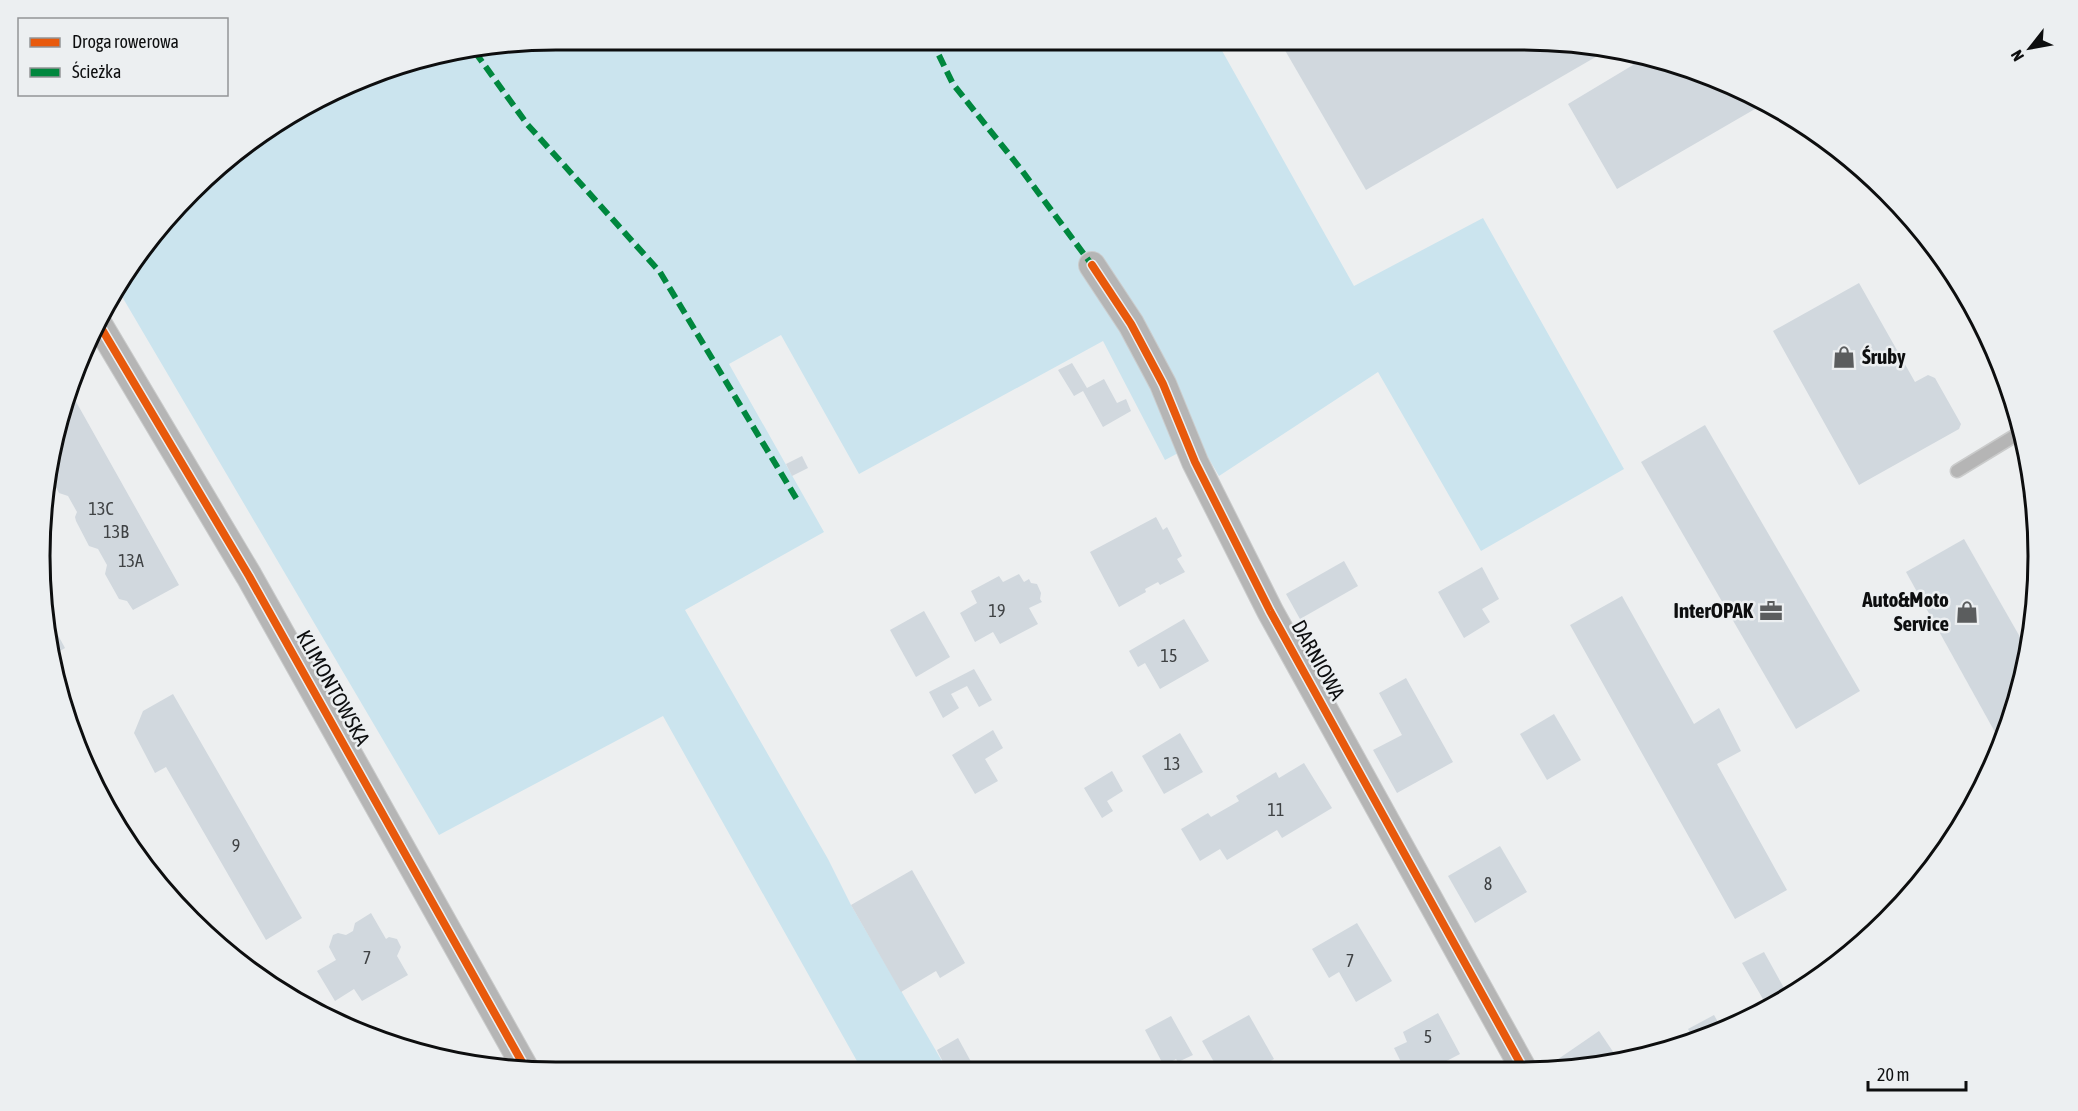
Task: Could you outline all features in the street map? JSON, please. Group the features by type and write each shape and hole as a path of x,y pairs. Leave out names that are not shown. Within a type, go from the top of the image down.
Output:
{"street":[{"name":"DARNIOWA","path":"1092,265 1131,324 1163,384 1195,462 1270,611 1520,1062"},
{"name":"KLIMONTOWSKA","path":"103,331 249,576 521,1060"}],"lane":[{"path":"1957,471 2014,436"}],"shaded area":[{"path":"1222,50 1354,286 1483,218 1624,469 1481,551 1378,372 1219,476 1199,442 1165,460 1103,341 859,474 781,335 729,364 824,532 685,610 943,1062 858,1062 663,716 439,835 121,295 154,247 175,222 222,175 247,154 302,117 393,76 457,59 522,51"}],"building":[{"path":"1285,50 1522,50 1598,55 1366,190"},
{"path":"1631,61 1685,76 1757,108 1617,189 1568,104 1633,65"},
{"name":"Śruby","path":"1859,283 1915,382 1928,375 1935,378 1961,424 1959,429 1859,485 1773,331"},
{"path":"1072,363 1087,388 1104,379 1117,403 1126,399 1131,411 1103,427 1083,391 1074,396 1058,370"},
{"path":"74,399 179,585 133,610 127,601 119,599 105,574 107,565 98,549 89,546 76,521 77,512 68,496 59,493 55,485 59,457"},
{"name":"InterOPAK","path":"1705,425 1860,691 1796,729 1641,462"},
{"path":"802,456 808,468 792,476 786,464"},
{"path":"1156,517 1163,530 1167,527 1182,556 1177,559 1185,572 1160,585 1158,582 1145,589 1146,592 1119,607 1090,552"},
{"name":"Auto&Moto Service","path":"1964,539 2021,639 2011,686 1996,734 1906,572"},
{"path":"1344,561 1358,586 1300,619 1286,594"},
{"path":"1482,567 1499,599 1482,609 1490,622 1464,638 1438,592"},
{"path":"1019,574 1024,582 1029,579 1031,583 1037,584 1041,593 1042,602 1029,608 1038,624 1000,644 993,632 975,642 960,613 977,603 971,591 999,576 1003,582"},
{"path":"1622,596 1694,724 1719,708 1741,751 1717,764 1787,890 1735,919 1570,625"},
{"path":"924,611 950,657 916,677 890,630"},
{"path":"1184,619 1209,661 1160,689 1145,663 1138,667 1129,651"},
{"path":"55,630 65,648 59,652"},
{"path":"974,669 992,700 979,707 967,686 951,694 959,708 943,718 929,692"},
{"path":"1406,678 1453,762 1397,793 1373,750 1402,735 1379,693"},
{"path":"173,694 302,918 266,940 166,767 155,773 134,733 143,711"},
{"path":"1554,714 1581,760 1547,780 1520,734"},
{"path":"993,730 1003,748 985,759 998,781 975,794 952,755"},
{"path":"1180,733 1203,772 1164,794 1142,756"},
{"path":"1304,763 1332,808 1282,838 1277,830 1227,860 1220,849 1200,861 1181,829 1208,813 1211,817 1239,801 1236,796 1276,772 1279,778"},
{"path":"1112,771 1123,791 1107,801 1113,811 1102,818 1084,788"},
{"path":"1500,846 1527,892 1475,923 1448,876"},
{"path":"912,870 965,963 940,978 936,971 901,992 851,905"},
{"path":"371,913 386,939 389,937 397,939 401,947 397,956 408,975 362,1001 354,989 335,1001 317,971 336,960 329,947 333,935 338,933 346,935 353,931 355,923"},
{"path":"1357,923 1392,981 1356,1002 1339,972 1329,978 1312,949"},
{"path":"1764,952 1784,988 1791,984 1763,1000 1742,963"},
{"path":"1438,1013 1460,1054 1445,1062 1401,1062 1394,1048 1407,1042 1403,1032"},
{"path":"1249,1015 1274,1059 1269,1062 1214,1062 1202,1041"},
{"path":"1714,1015 1718,1022 1690,1033 1688,1029"},
{"path":"1171,1016 1193,1055 1178,1062 1176,1059 1171,1062 1162,1062 1145,1030"},
{"path":"1599,1031 1614,1053 1589,1057 1557,1060"},
{"path":"958,1038 971,1062 943,1062 937,1050"}],"marked path":[{"path":"936,50 953,84 1020,168 1092,265"},
{"path":"478,56 527,124 660,272 799,503"}],"cycle path":[{"path":"1092,265 1131,324 1163,384 1195,462 1270,611 1520,1062"},
{"path":"103,331 249,576 521,1060"}],"place":[{"name":"Śruby","path":"1844,357"},
{"name":"InterOPAK","path":"1771,611"},
{"name":"Auto&Moto Service","path":"1967,612"}]}
